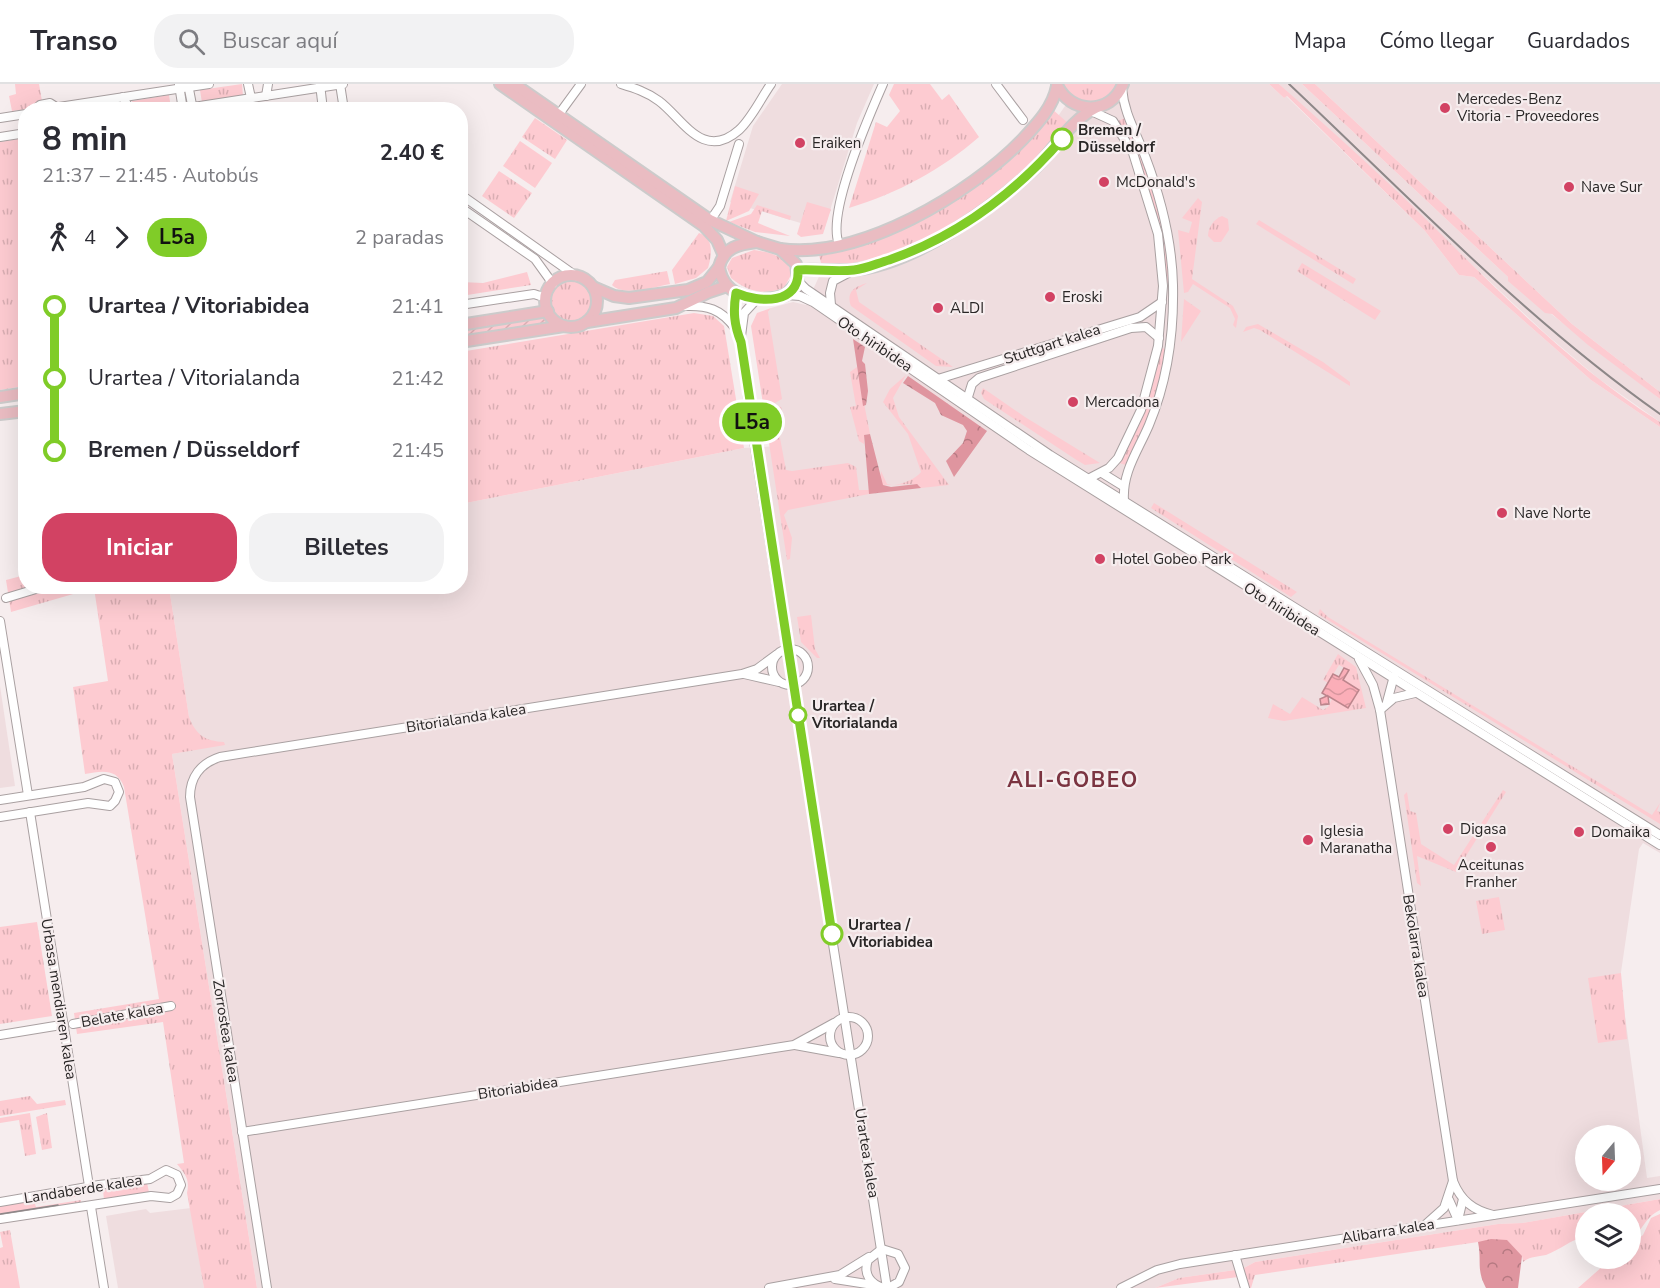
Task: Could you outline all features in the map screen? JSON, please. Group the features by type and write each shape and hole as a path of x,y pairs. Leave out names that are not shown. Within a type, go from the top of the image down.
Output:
{"main road":[{"path":"500,84 704,226 717,240 724,256"},
{"path":"514,84 710,220 757,243 780,249 813,249 839,244 906,221 962,190 991,168 1030,132 1054,99 1057,85"},
{"path":"1057,85 1064,97 1090,108"},
{"path":"798,275 855,270 902,255 982,213 1020,182 1090,108 1109,102 1122,86"},
{"path":"564,326 552,318 548,311 546,298 553,284 563,277 576,276 586,280 593,287 614,296 629,298 688,290 706,282 719,267 724,256 737,245 757,243"},
{"path":"468,341 564,326 576,327 587,322 680,306 709,292 732,290 756,300 786,295 798,275 793,258 780,249"},
{"path":"719,267 732,290"},
{"path":"587,322 596,310 596,294 593,287"},
{"path":"468,324 548,311"},
{"path":"0,397 18,394"},
{"path":"0,414 18,412"}],"street":[{"path":"95,102 179,86 209,84"},
{"path":"248,84 251,98"},
{"path":"266,96 268,84"},
{"path":"228,102 341,84 343,102"},
{"path":"562,110 581,84"},
{"path":"621,84 653,97 666,107 687,131 711,140 726,137 738,131 771,84"},
{"path":"839,244 836,220 862,133 883,84"},
{"path":"996,84 1023,120"},
{"path":"189,85 192,102"},
{"path":"179,86 180,102"},
{"path":"320,86 322,102"},
{"path":"1122,86 1123,107 1144,154 1164,213 1173,286 1169,347 1161,386 1150,424 1128,469 1123,486 1124,501"},
{"path":"123,97 126,102"},
{"path":"1089,479 1102,473 1118,458 1132,432 1149,386 1159,338 1162,302 1158,234 1141,174 1118,126 1090,108"},
{"path":"0,118 18,115"},
{"path":"0,137 18,134"},
{"path":"714,216 720,206 740,144"},
{"path":"468,200 576,276"},
{"path":"468,212 535,258 553,284"},
{"path":"831,305 830,293 833,281 855,270"},
{"name":"Oto hiribidea","path":"798,275 831,305 968,400 1089,479 1394,675 1660,835"},
{"name":"Urartea kalea","path":"732,290 735,328 741,342 882,1249 884,1288"},
{"path":"468,304 534,294 546,298"},
{"name":"Oto hiribidea","path":"786,295 800,296 813,302 1029,450 1359,657 1394,675 1416,693 1660,845"},
{"name":"Urartea kalea","path":"741,342 744,313 756,300"},
{"name":"Stuttgart kalea","path":"938,379 1140,317 1162,302"},
{"path":"680,306 708,306 717,310 735,328"},
{"name":"Stuttgart kalea","path":"968,400 972,384 979,378 1131,328 1146,327 1159,338"},
{"path":"1102,473 1123,486"},
{"path":"6,597 18,594"},
{"path":"0,621 28,795"},
{"path":"789,649 802,652 809,664 806,677 794,685 783,683 772,671 776,655 789,649"},
{"name":"Bitorialanda kalea","path":"195,775 211,760 220,757 742,674 757,669 776,655"},
{"name":"Bekolarra kalea","path":"1359,657 1373,685 1380,710 1453,1181 1463,1199"},
{"name":"Bitorialanda kalea","path":"742,674 783,683"},
{"path":"1386,703 1394,675"},
{"path":"1373,685 1391,691"},
{"path":"1380,710 1399,695 1416,693"},
{"name":"Zorrostea kalea","path":"195,775 190,797 267,1288"},
{"path":"0,800 84,787 104,778 115,783 119,792 110,806 87,803 0,817"},
{"name":"Urbasa mendiaren kalea","path":"30,812 89,1186"},
{"name":"Belate kalea","path":"73,1024 171,1006"},
{"path":"846,1017 859,1020 868,1034 863,1050 851,1056 840,1054 831,1044 830,1038 834,1023 846,1017"},
{"name":"Bitoriabidea","path":"242,1132 794,1045 834,1023"},
{"path":"0,1035 55,1026"},
{"name":"Bitoriabidea","path":"794,1045 840,1054"},
{"name":"Landaberde kalea","path":"0,1202 89,1186 150,1179 166,1170 177,1174 181,1185 177,1194 170,1198 151,1196 91,1207 0,1219"},
{"name":"Bekolarra kalea","path":"1449,1200 1453,1181"},
{"name":"Alibarra kalea","path":"1121,1288 1145,1275 1168,1267 1660,1189"},
{"path":"1458,1220 1463,1199 1473,1208 1493,1215"},
{"path":"1449,1200 1458,1220"},
{"path":"1424,1226 1444,1208 1449,1200"},
{"path":"91,1207 104,1288"},
{"path":"769,1288 840,1275 882,1249 898,1254 905,1268 899,1282 884,1288 843,1279 825,1279"},
{"path":"872,1255 866,1272 884,1288"},
{"path":"1235,1255 1245,1288"}],"shaded area":[{"name":"Eraiken","path":"782,84 874,84 857,123 824,230 730,202 753,126"},
{"path":"1080,84 1269,84 1284,98 1286,96 1425,231 1459,275 1474,277 1591,380 1660,427 1660,853 1643,843 1639,849 1620,979 1640,1125 1575,1125 1575,1191 1641,1191 1641,1134 1647,1178 1660,1176 1660,1199 1637,1203 1575,1203 1575,1214 1255,1262 1242,1269 1179,1278 1155,1288 257,1288 172,754 194,750 170,594 468,594 468,503 744,448 777,446 765,316 771,308 793,302 806,305 828,257 1035,150"},
{"path":"1279,84 1302,84 1508,277 1509,281 1660,399 1660,422 1599,379 1548,336"},
{"path":"1315,84 1660,84 1660,392 1572,324"},
{"path":"0,686 15,786 0,788"},
{"path":"191,1208 204,1288 118,1288 106,1216 146,1209 150,1213"}],"green space":[{"path":"15,84 39,84 42,101 18,102 18,110 12,111 9,96 16,94"},
{"path":"242,84 243,96 202,102 200,90"},
{"path":"894,84 930,84 942,100 949,94 979,137 950,160 902,188 849,208 876,122 887,127 900,111 889,95"},
{"path":"1061,84 1118,84 1105,98 1086,103 1073,99"},
{"path":"1269,84 1279,84 1380,176 1545,334 1601,380 1660,422 1660,427 1591,380 1474,277 1459,275 1425,231 1287,96 1284,98"},
{"path":"1302,84 1315,84 1572,324 1660,392 1660,399 1588,345 1552,314 1545,313 1508,281 1508,277"},
{"path":"169,95 170,102 132,102"},
{"path":"1052,109 1068,123 1016,176 959,220 894,252 859,262 822,267 818,251 950,201"},
{"path":"535,118 567,140 555,159 522,137"},
{"path":"1125,118 1140,149 1164,220 1171,283 1165,283 1159,240 1145,179 1129,140 1118,121"},
{"path":"18,139 18,387 0,390 0,142"},
{"path":"520,141 552,163 535,188 503,166"},
{"path":"499,171 532,193 514,218 482,196"},
{"path":"735,186 759,194 749,211 726,221"},
{"path":"1198,198 1202,202 1192,279 1233,306 1238,316 1236,328 1233,325 1235,319 1230,308 1193,284 1188,292 1184,293 1178,230 1189,233 1192,222 1182,218"},
{"path":"807,202 831,209 823,234 801,237 797,234"},
{"path":"757,205 791,216 790,220 762,211 758,223 790,236 755,232 729,222 751,214"},
{"path":"1222,216 1228,219 1229,230 1221,242 1214,242 1208,236 1209,230 1214,221"},
{"path":"1259,220 1356,279 1353,284 1256,224"},
{"path":"699,233 704,235 711,247 708,268 696,278 675,284 672,270"},
{"path":"754,250 772,254 787,264 791,275 784,288 756,291 731,278 727,267 732,258"},
{"path":"1302,263 1381,311 1375,320 1297,271"},
{"path":"667,271 670,284 632,291 617,289 612,285 615,280"},
{"path":"527,272 531,285 468,295 468,282 483,283"},
{"path":"572,280 587,286 593,301 587,316 572,322 557,316 551,301 557,286"},
{"path":"867,283 856,290 859,302 953,367 936,366 851,306 852,291"},
{"path":"1184,299 1201,311 1181,342"},
{"path":"771,308 768,312 782,399 775,403 775,406 781,407 783,418 777,422 786,470 848,463 856,467 859,490 869,490 869,494 788,510 784,515 792,538 790,559 787,560 751,326 757,313"},
{"path":"694,313 713,316 724,326 744,448 468,503 468,351"},
{"path":"547,315 554,324 468,338 468,328"},
{"path":"1258,324 1323,362 1350,382 1350,386 1260,330 1254,328 1243,332 1246,327"},
{"path":"853,339 865,347 862,361 865,364 868,391 866,405 863,406"},
{"path":"1160,348 1167,349 1154,402 1126,465 1119,463 1139,422"},
{"path":"857,367 870,434 864,435 864,444 859,441 850,407 856,406 850,372"},
{"path":"906,375 893,398 899,417 949,485 921,488 917,484 897,485 915,478 921,472 908,434 883,402 890,389"},
{"path":"908,376 987,431 954,477 946,461 963,443 967,431 963,425 941,415 935,403 903,383"},
{"path":"983,388 1100,463 1085,465 1075,459 984,399 981,393"},
{"path":"870,434 883,485 891,487 917,484 921,488 869,494 864,435"},
{"path":"881,471 887,484 890,485 883,485 880,481"},
{"path":"1154,503 1297,592 1291,597 1151,508"},
{"path":"18,577 18,594 73,594 11,612 6,580"},
{"path":"95,594 170,594 189,717 198,733 206,738 224,742 225,745 172,754 257,1288 204,1288 187,1193 187,1180 177,1164 184,1163 163,1022 77,1034 74,1013 159,999 124,787 117,777 108,772 85,774 73,687 108,681"},
{"path":"1320,609 1328,617 1652,815 1660,803 1657,811 1660,812 1660,824 1318,614"},
{"path":"811,615 815,649 820,658 817,658 801,642 797,617"},
{"path":"1338,654 1356,667 1366,708 1284,721 1268,718 1273,704 1290,714 1302,697 1323,710 1328,707 1332,699 1348,708 1343,680 1348,670 1339,665 1328,683 1323,680"},
{"path":"1503,790 1506,792 1456,872 1417,856 1421,886 1417,883 1404,795 1407,792 1410,811 1416,813 1421,844 1454,865"},
{"path":"1499,897 1505,930 1482,934 1476,901"},
{"path":"37,922 52,1016 0,1024 0,927"},
{"path":"1621,973 1627,1039 1598,1043 1588,978"},
{"path":"30,1096 37,1104 65,1100 66,1105 0,1116 0,1101"},
{"path":"30,1113 36,1154 25,1156 19,1120 0,1123 0,1118"},
{"path":"47,1113 52,1148 42,1150 36,1117"},
{"path":"147,1183 149,1192 104,1200 103,1190"},
{"path":"80,1193 80,1196 35,1204 36,1207 81,1200 81,1203 0,1216 0,1206"},
{"path":"1660,1199 1660,1210 1651,1216 1641,1228 1641,1203 1637,1203"},
{"path":"1575,1214 1575,1240 1546,1255 1523,1262 1522,1256 1478,1242 1255,1275 1251,1288 1248,1288 1242,1269 1255,1262 1498,1224 1522,1223"},
{"path":"1660,1214 1660,1288 1578,1288 1600,1269 1641,1269 1641,1236 1651,1218"},
{"path":"10,1230 20,1288 0,1288 0,1248 3,1247 0,1232"},
{"path":"1491,1239 1507,1240 1522,1256 1518,1288 1486,1288 1480,1270 1478,1242"},
{"path":"1235,1270 1238,1277 1155,1288 1179,1278"}],"water":[{"path":"1344,668 1349,670 1343,680 1359,690 1348,708 1328,696 1329,704 1321,705 1320,699 1327,696 1322,693 1333,674 1339,677"}],"tram line":[{"path":"0,1214 58,1205"}],"railway":[{"path":"1289,84 1515,298 1610,377 1660,414"}],"bus line":[{"name":"L5a","path":"832,934 789,649 749,409 741,342 735,328 736,293 756,300 777,298 791,292 795,287 799,277 798,270 855,270 902,255 929,243 958,228 1000,200 1062,139"}],"place":[{"name":"Mercedes-Benz Vitoria - Proveedores","path":"1445,108"},
{"name":"Bremen / Düsseldorf","path":"1062,139"},
{"name":"Eraiken","path":"800,143"},
{"name":"McDonald's","path":"1104,182"},
{"name":"Nave Sur","path":"1569,187"},
{"name":"Eroski","path":"1050,297"},
{"name":"ALDI","path":"938,308"},
{"name":"Mercadona","path":"1073,402"},
{"name":"Nave Norte","path":"1502,513"},
{"name":"Hotel Gobeo Park","path":"1100,559"},
{"name":"Urartea / Vitorialanda","path":"798,715"},
{"name":"Digasa","path":"1448,829"},
{"name":"Domaika","path":"1579,832"},
{"name":"Iglesia Maranatha","path":"1308,840"},
{"name":"Aceitunas Franher","path":"1491,847"},
{"name":"Urartea / Vitoriabidea","path":"832,934"}],"district":[{"name":"ALI-GOBEO","path":"1073,780"}]}
